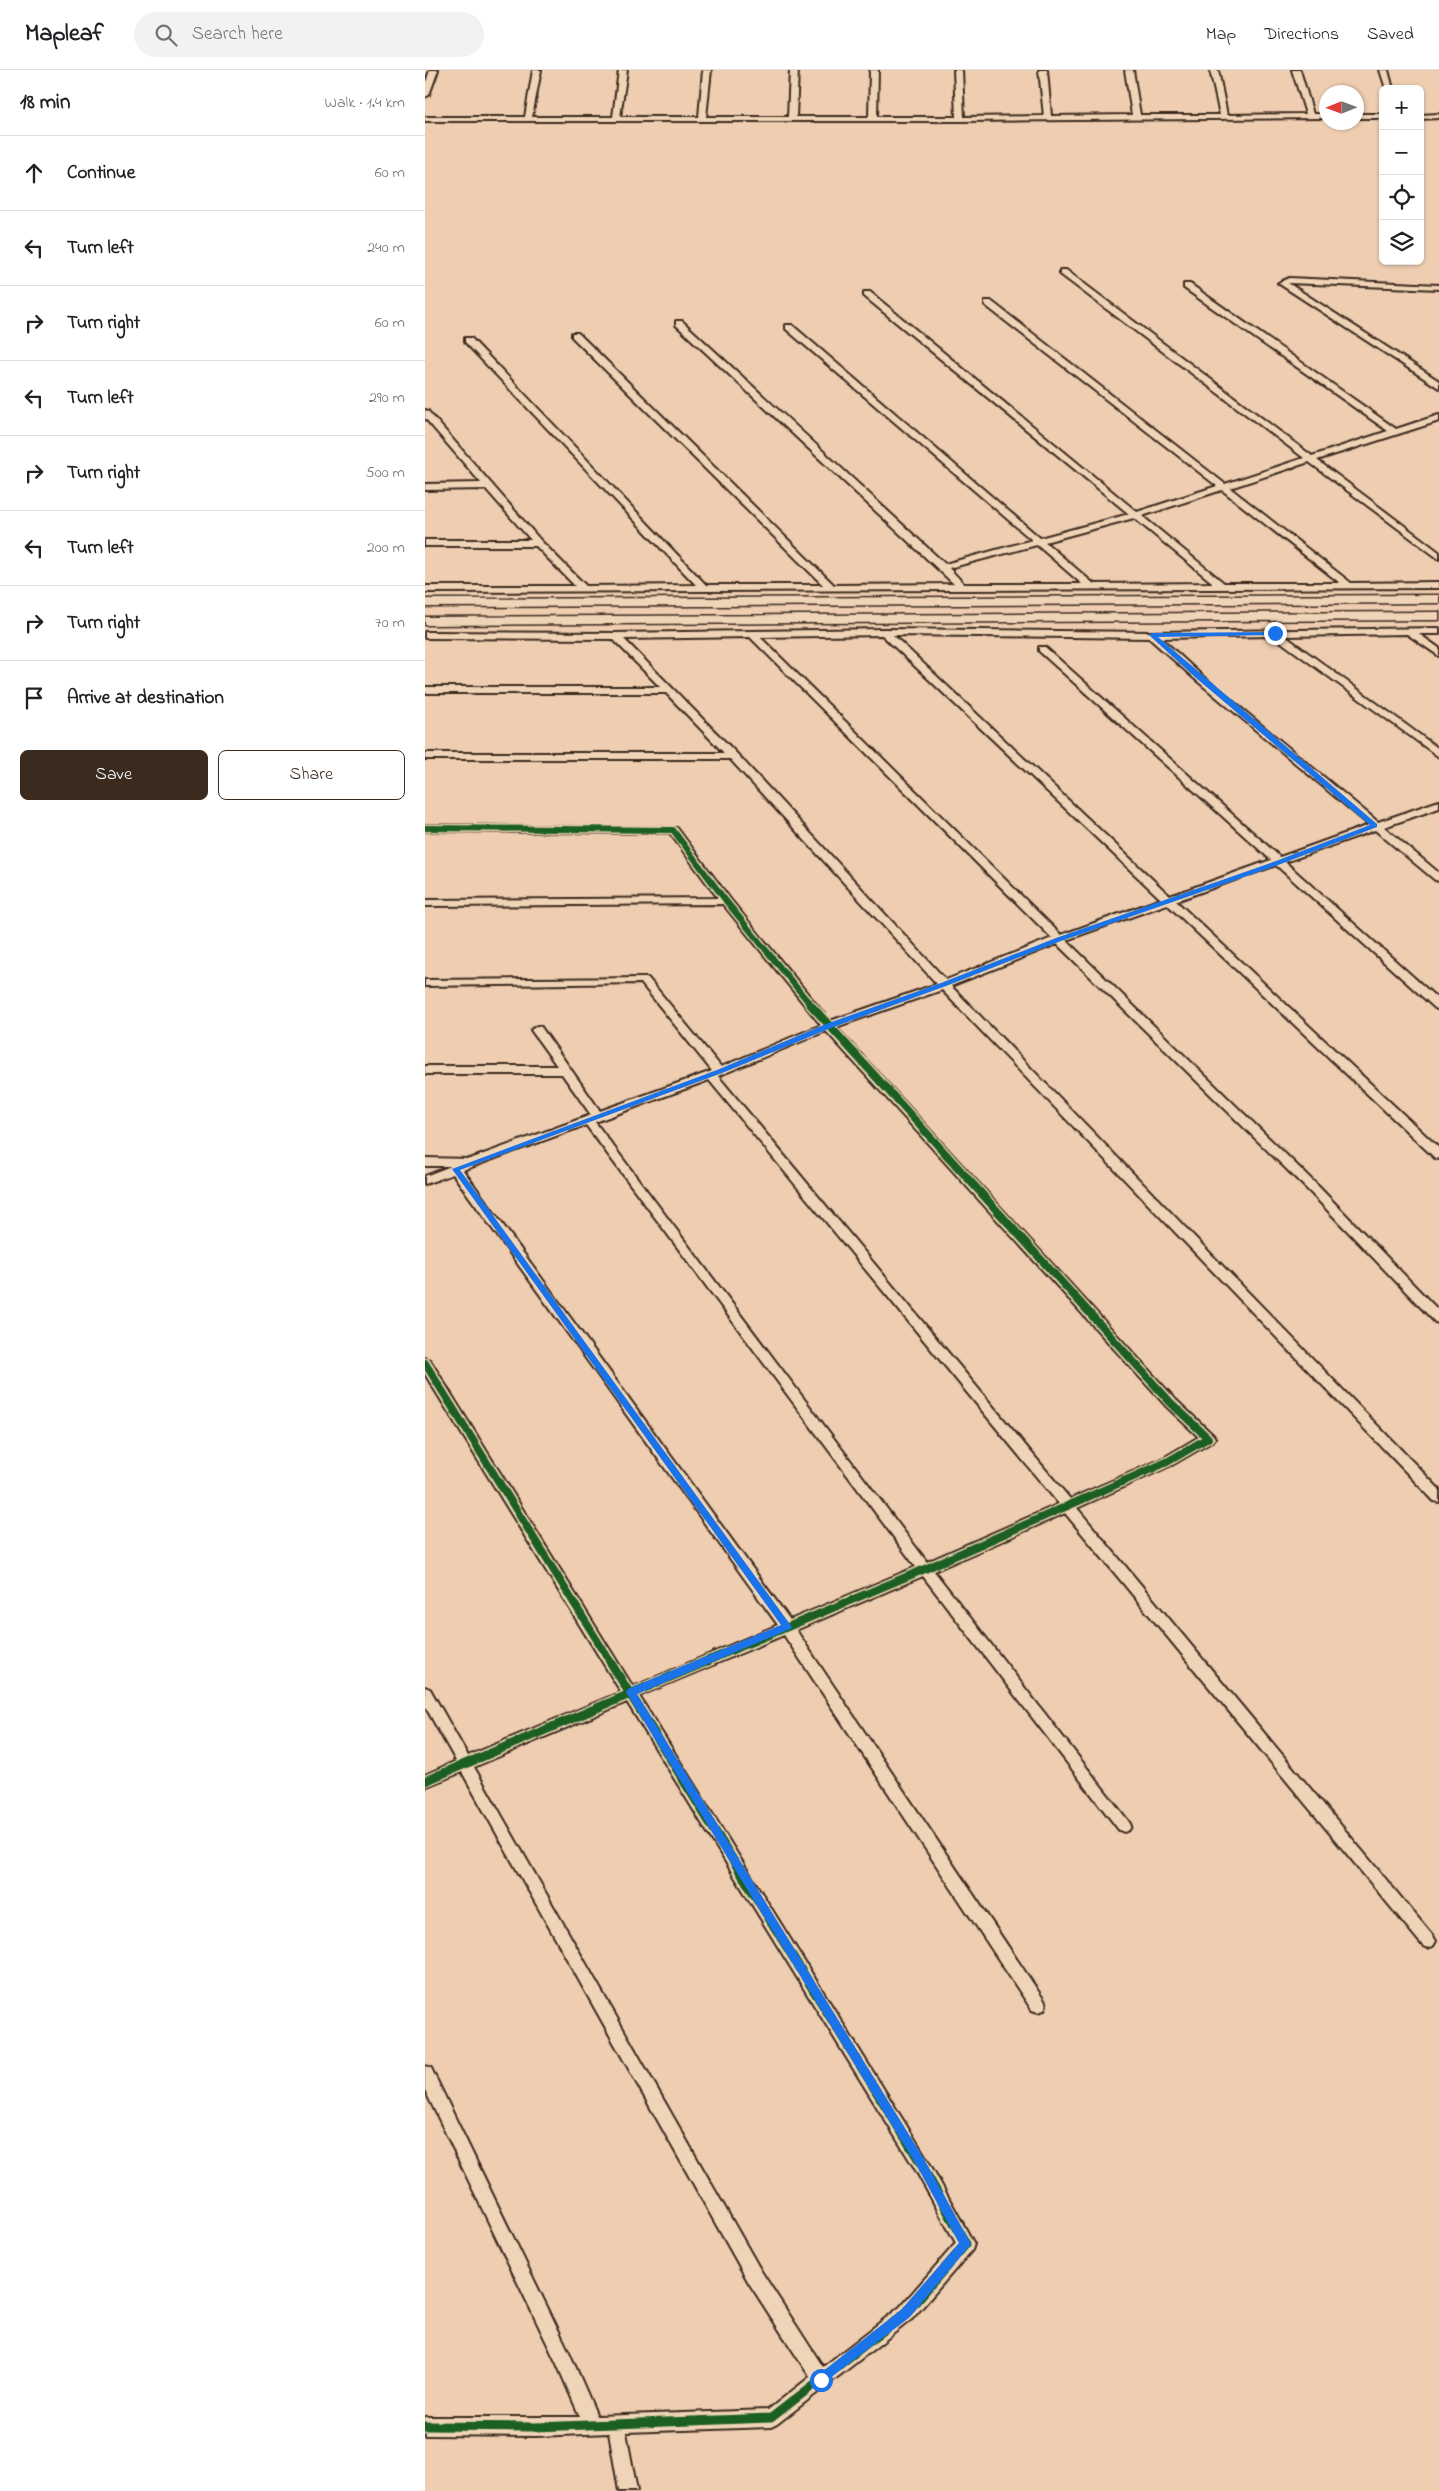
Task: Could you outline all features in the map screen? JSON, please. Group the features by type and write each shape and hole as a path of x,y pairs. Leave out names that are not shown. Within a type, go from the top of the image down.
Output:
{"street":[{"path":"528,120 537,70"},
{"path":"616,120 623,70"},
{"path":"702,119 707,70"},
{"path":"792,119 795,70"},
{"path":"873,70 873,119"},
{"path":"958,70 960,119"},
{"path":"1043,70 1048,118"},
{"path":"1129,70 1136,116"},
{"path":"1214,70 1224,116"},
{"path":"1296,70 1310,116"},
{"path":"1383,70 1389,85"},
{"path":"425,95 431,74"},
{"path":"425,119 960,119 1136,116 1319,116"},
{"path":"1364,116 1379,116"},
{"path":"1424,117 1439,116"},
{"path":"1063,272 1439,556"},
{"path":"1439,287 1303,280 1289,280 1282,283 1439,385"},
{"path":"1187,286 1395,432"},
{"path":"867,294 1222,586"},
{"path":"988,303 1350,586"},
{"path":"679,323 943,567 961,586"},
{"path":"789,327 1092,587"},
{"path":"575,335 831,587"},
{"path":"468,340 704,588"},
{"path":"425,413 538,543 584,588"},
{"path":"943,567 1136,515 1439,418"},
{"path":"425,487 489,486"},
{"path":"425,543 538,543"},
{"path":"425,589 1439,585"},
{"path":"425,602 1439,599"},
{"path":"425,621 1439,616"},
{"path":"425,635 617,636 884,632 1152,635 1439,632"},
{"path":"884,632 1439,1155"},
{"path":"1411,632 1439,653"},
{"path":"1275,633 1439,754"},
{"path":"753,635 1315,1190 1439,1319"},
{"path":"1152,635 1206,683 1439,878"},
{"path":"617,636 733,756 944,985 1439,1497"},
{"path":"1042,649 1439,1006"},
{"path":"425,690 669,690"},
{"path":"425,756 733,756"},
{"path":"425,1180 715,1073 828,1026 944,985 1059,939 1439,804"},
{"path":"425,828 673,830 726,901 828,1026 1171,1403 1207,1438 1167,1462 925,1569 631,1692 425,1781"},
{"path":"425,903 726,901"},
{"path":"425,982 644,980 715,1073 1067,1505 1428,1941"},
{"path":"537,1030 593,1118 925,1569 1123,1826"},
{"path":"425,1070 564,1070"},
{"path":"425,1162 477,1162"},
{"path":"456,1169 787,1627 1037,2005"},
{"path":"425,1363 631,1692 920,2162 966,2244 906,2313 771,2418 592,2425 425,2426"},
{"path":"425,1692 755,2278 821,2380"},
{"path":"425,2073 563,2358 592,2425"},
{"path":"616,2424 628,2491"}],"cycle path":[{"path":"425,828 673,830 726,901 828,1026 1171,1403 1208,1438 1167,1462 925,1569 425,1781"},
{"path":"425,1363 920,2162 966,2244 906,2313 771,2418 536,2427 425,2426"}],"route":[{"path":"821,2380 906,2313 966,2244 920,2162 631,1692 787,1627 456,1169 719,1072 828,1026 944,985 1059,939 1279,862 1375,826 1198,677 1152,635 1275,633"}]}
